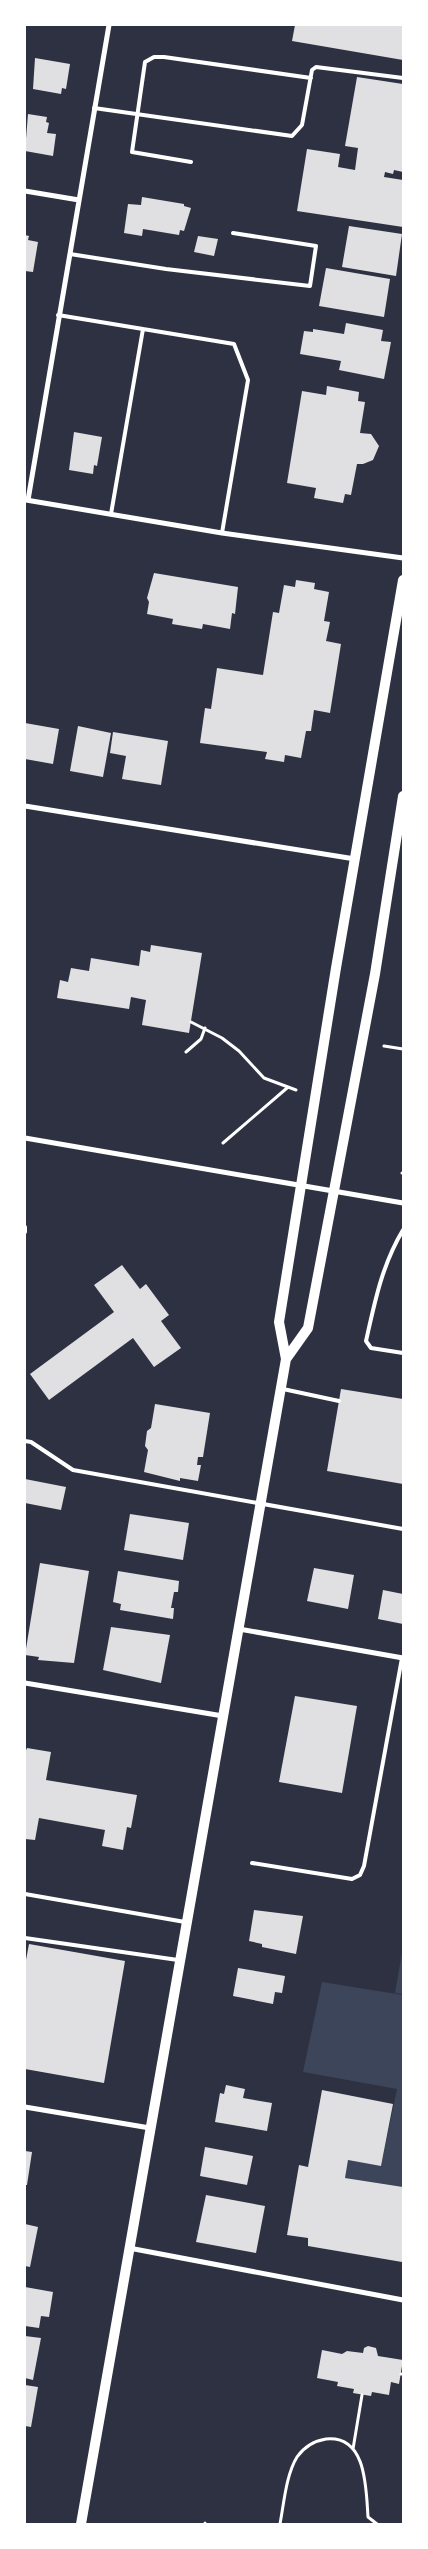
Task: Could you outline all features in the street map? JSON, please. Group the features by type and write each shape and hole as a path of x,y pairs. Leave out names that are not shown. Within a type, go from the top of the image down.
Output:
{"main road":[{"path":"81,2524 282,1388 286,1359 279,1322 403,580"},
{"path":"286,1359 308,1328 375,974 403,796"}],"street":[{"path":"109,25 27,500 222,532 403,558"},
{"path":"25,191 79,200"},
{"path":"25,806 355,859"},
{"path":"25,1138 403,1203"},
{"path":"238,1629 403,1658"},
{"path":"25,1683 223,1716"},
{"path":"25,2107 150,2128"},
{"path":"129,2248 403,2300"}],"lane":[{"path":"191,162 132,152 145,62 154,57 311,78"},
{"path":"94,108 292,136 302,125 312,70 321,66 403,78"},
{"path":"70,254 166,269 310,286 316,246 233,233"},
{"path":"58,315 234,344 248,380 222,532"},
{"path":"111,514 143,329"},
{"path":"25,1227 25,1232"},
{"path":"403,1230 390,1252 384,1269 375,1297 366,1341 371,1348 403,1353"},
{"path":"282,1388 339,1401"},
{"path":"25,1441 31,1442 73,1470 403,1529"},
{"path":"252,1863 352,1879 360,1875 364,1866 403,1658"},
{"path":"25,1894 186,1922"},
{"path":"25,1938 180,1961"}],"path":[{"path":"191,1022 205,1028 238,1051 264,1078 296,1090"},
{"path":"186,1052 201,1039 205,1028"},
{"path":"384,1046 403,1049"},
{"path":"223,1143 288,1088"},
{"path":"353,2450 362,2395"},
{"path":"280,2524 290,2475 297,2457 310,2443 326,2439 338,2440 353,2450 359,2457 365,2480 368,2517 377,2524"}],"shaded area":[{"path":"403,1947 403,1994 395,1993"},
{"path":"322,1982 403,1995 403,2187 345,2178 348,2160 381,2166 397,2089 303,2072"}],"building":[{"path":"295,25 403,25 403,60 292,41"},
{"path":"35,58 70,64 66,89 62,88 61,94 33,89"},
{"path":"357,77 403,84 403,172 394,170 393,174 385,172 384,177 403,180 403,227 297,211 307,149 340,154 338,167 355,170 358,148 345,146"},
{"path":"28,114 47,117 46,122 49,123 47,133 56,134 53,156 25,151"},
{"path":"142,197 184,204 184,206 191,208 184,231 180,230 179,235 143,229 142,236 124,233 128,204 141,205"},
{"path":"349,226 402,234 396,276 342,267"},
{"path":"25,235 29,236 28,240 38,242 33,272 25,271"},
{"path":"198,236 218,239 214,256 194,252"},
{"path":"326,268 390,279 384,317 319,306"},
{"path":"346,323 383,330 381,341 391,342 384,379 339,370 341,361 300,354 304,331 313,332 313,329 344,334"},
{"path":"327,386 359,392 358,401 365,402 360,433 371,434 379,446 373,460 357,464 351,495 345,494 343,503 314,498 316,488 287,483 302,391 326,395"},
{"path":"74,432 102,437 97,466 94,465 93,474 69,470"},
{"path":"154,573 238,587 235,614 232,613 230,629 203,624 202,629 172,624 173,619 147,614 149,602 147,598"},
{"path":"296,580 315,583 314,589 329,592 324,621 330,622 326,641 341,644 330,713 314,710 311,731 306,731 301,758 285,755 284,762 265,759 267,752 200,743 205,708 211,709 217,668 263,675 273,612 279,613 284,585 295,587"},
{"path":"25,723 59,729 53,764 25,759"},
{"path":"78,726 111,733 103,777 70,771"},
{"path":"113,732 168,741 161,785 122,779 126,756 110,753"},
{"path":"151,945 202,953 189,1033 142,1025 146,1000 131,997 129,1009 57,998 60,980 68,982 71,968 89,971 91,958 139,966 141,950 150,952"},
{"path":"122,1265 140,1289 146,1284 169,1315 161,1321 181,1348 154,1367 133,1338 49,1400 30,1374 114,1312 94,1285"},
{"path":"341,1389 403,1399 403,1484 327,1471"},
{"path":"155,1404 210,1413 203,1457 198,1457 197,1465 201,1465 198,1481 180,1478 180,1481 144,1472 148,1450 145,1446 147,1431 151,1428"},
{"path":"25,1479 66,1487 61,1510 25,1503"},
{"path":"130,1514 189,1523 183,1560 124,1550"},
{"path":"40,1563 89,1571 74,1663 38,1660 39,1657 25,1655"},
{"path":"314,1568 354,1575 348,1609 307,1601"},
{"path":"118,1571 179,1581 178,1592 174,1592 171,1608 174,1608 173,1619 120,1610 121,1604 113,1602"},
{"path":"383,1590 403,1594 403,1624 378,1619"},
{"path":"111,1627 170,1635 161,1683 103,1670"},
{"path":"295,1696 357,1706 342,1793 279,1782"},
{"path":"27,1748 51,1752 46,1780 137,1795 131,1828 127,1827 123,1850 102,1846 105,1830 39,1818 35,1840 25,1839 25,1753"},
{"path":"254,1910 303,1916 296,1954 262,1947 262,1944 249,1941"},
{"path":"29,1944 125,1961 104,2083 25,2069 25,1965"},
{"path":"238,1968 285,1976 282,1993 275,1992 273,2004 233,1996"},
{"path":"226,2085 245,2089 243,2098 272,2103 267,2131 215,2122 220,2093 224,2094"},
{"path":"322,2090 393,2104 381,2166 348,2160 345,2178 403,2187 402,2262 308,2246 308,2238 287,2235 299,2165 308,2167"},
{"path":"205,2147 253,2156 247,2185 200,2176"},
{"path":"25,2151 32,2152 27,2185 25,2185"},
{"path":"206,2195 265,2206 256,2253 196,2242"},
{"path":"25,2224 38,2227 30,2267 25,2266"},
{"path":"25,2287 53,2292 49,2317 41,2316 39,2328 25,2326"},
{"path":"25,2336 41,2338 33,2380 25,2378"},
{"path":"368,2346 376,2348 378,2356 403,2360 399,2384 391,2382 389,2395 372,2392 371,2396 353,2393 354,2389 337,2386 338,2382 317,2378 322,2350 342,2354 347,2351 363,2353 364,2348"},
{"path":"25,2385 38,2387 31,2427 25,2426"}]}
